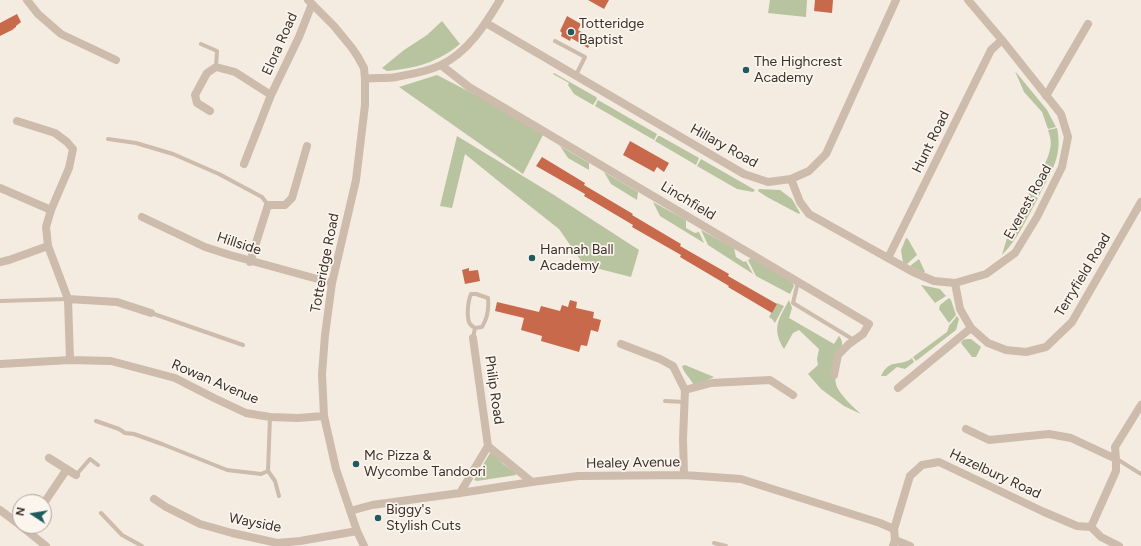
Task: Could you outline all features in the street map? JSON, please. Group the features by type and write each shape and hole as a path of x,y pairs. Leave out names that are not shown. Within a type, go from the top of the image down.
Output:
{"street":[{"path":"28,0 38,14 61,34 116,60"},
{"path":"365,79 394,77 423,71 441,65 463,50 486,22 500,0"},
{"name":"Hillary Road","path":"486,22 744,174 768,182 791,179 809,171 826,154 896,0"},
{"name":"Everest Road","path":"791,179 800,202 808,214 913,272 934,281 955,283 986,274 1015,253 1037,216 1062,167 1068,137 1061,114 968,0"},
{"name":"Totteridge Road","path":"310,2 346,40 364,68 365,105 356,180 332,284 325,335 322,374 324,416 336,469 357,531 364,546"},
{"name":"Elora Road","path":"244,164 271,95 299,37 310,2"},
{"path":"1046,96 1088,24"},
{"name":"Hunt Road","path":"888,258 992,50 1002,40"},
{"name":"Linchfield","path":"441,65 469,87 869,324 863,334 838,355 834,375"},
{"path":"210,111 197,103 195,95 207,72 216,67"},
{"name":"Elora Road","path":"216,67 236,72 271,95"},
{"path":"17,121 55,133 67,142 73,149 69,168 51,210 46,227 48,246 68,299 70,360"},
{"path":"250,262 268,204 285,205 292,198 307,146"},
{"path":"0,188 51,210"},
{"name":"Terryfield Road","path":"955,283 960,309 971,328 988,343 1006,350 1026,352 1046,347 1072,322 1141,202"},
{"name":"Hillside","path":"142,217 205,247 250,262 332,284"},
{"path":"0,262 48,246"},
{"path":"68,299 117,302 151,313"},
{"path":"898,388 971,328"},
{"name":"Philip Road","path":"460,493 488,446 473,338"},
{"path":"621,344 674,366 685,390 683,439 684,475"},
{"name":"Rowan Avenue","path":"0,364 70,360 111,361 176,378 214,398 246,412 270,417 298,418 324,416"},
{"path":"685,390 711,383 770,380 793,395"},
{"path":"1119,546 1101,537 1092,527 1116,470 1115,447 1141,405"},
{"path":"966,429 989,440 1049,434 1071,438 1116,459"},
{"name":"Philip Road","path":"488,446 532,482"},
{"path":"50,458 76,475"},
{"name":"Hazelbury Road","path":"894,529 910,476 922,465 939,462 1044,512 1077,526 1092,527"},
{"path":"50,494 67,469"},
{"name":"Healey Avenue","path":"350,511 372,505 578,476 684,475 741,479 880,523 894,529"},
{"name":"Wayside","path":"154,499 166,507 200,524 277,543 301,543 357,531"},
{"path":"0,510 12,518"},
{"path":"894,529 894,543 910,546"},
{"path":"32,534 46,546"}],"lane":[{"path":"555,41 585,56 576,75"},
{"path":"201,44 217,52 216,67"},
{"path":"108,139 136,143 174,154 219,174 262,197 268,204"},
{"path":"798,282 793,303 854,340"},
{"path":"471,294 488,298 486,321 482,327 475,328 469,323 468,318 468,308 471,294"},
{"path":"0,301 68,299"},
{"path":"151,313 244,345"},
{"path":"473,338 475,328"},
{"path":"665,401 685,402"},
{"path":"270,417 268,471 275,481 279,496"},
{"path":"96,421 119,429 125,433 134,434 162,444 227,470 261,474 268,471"},
{"path":"76,475 90,459 98,465"},
{"path":"1116,459 1141,474"},
{"path":"101,513 122,535 142,546"},
{"path":"714,543 726,546"}],"green space":[{"path":"770,0 807,0 806,17 768,13"},
{"path":"442,21 460,44 443,56 426,64 387,71 382,68 404,50 427,35"},
{"path":"1015,71 1047,110 1056,127 1048,129 1042,112 1024,92"},
{"path":"554,73 596,97 597,99 593,105 574,94 568,85 569,83 553,74"},
{"path":"437,75 545,131 523,174 399,87"},
{"path":"598,100 657,134 654,140 595,106"},
{"path":"1057,128 1058,147 1055,164 1039,196 1030,191 1049,154 1051,142 1048,130"},
{"path":"457,136 554,195 639,250 631,277 584,265 559,229 465,154 452,208 440,206"},
{"path":"658,136 699,158 696,165 655,141"},
{"path":"560,146 589,163 589,170 568,158"},
{"path":"701,159 755,190 753,192 737,189 697,166"},
{"path":"604,172 638,192 637,200 611,184"},
{"path":"759,189 780,190 792,199 800,213 799,214 767,197 758,191"},
{"path":"1029,193 1038,198 1018,235 1002,255 1010,228"},
{"path":"653,202 686,220 686,228 695,233 699,232 704,243 660,216"},
{"path":"701,230 734,248 736,257 744,262 746,261 753,274 708,245"},
{"path":"906,238 917,255 907,264 903,263 901,250"},
{"path":"752,258 792,282 794,286 790,294 756,276 748,260"},
{"path":"919,259 925,272 910,266"},
{"path":"921,285 940,289 946,296 935,303"},
{"path":"949,298 956,315 949,323 939,309 940,305"},
{"path":"789,300 792,308 789,318 834,344 839,336 841,339 842,346 835,365 837,388 861,414 844,406 821,389 808,374 818,365 817,359 819,349 799,330 793,333 784,349 780,342 777,329 780,318"},
{"path":"777,303 784,306 775,323 769,317"},
{"path":"957,316 959,319 956,330 916,361 913,357 947,332 949,326"},
{"path":"971,339 981,347 976,357 972,357 961,343 963,340"},
{"path":"912,358 914,362 905,369 897,367 886,376 881,376 884,370 888,367 908,361"},
{"path":"685,365 714,377 694,386 683,369 682,366"},
{"path":"490,453 494,454 503,464 515,472 516,475 477,481 474,480"}],"building":[{"path":"588,0 609,0 604,9"},
{"path":"815,0 833,0 832,13 814,11"},
{"path":"17,14 21,22 14,29 0,36 0,23"},
{"name":"Totteridge Baptist","path":"567,16 581,24 578,30 593,39 588,48 571,38 570,41 561,36 562,33 560,31"},
{"path":"630,141 669,163 664,172 657,167 654,172 623,155"},
{"path":"542,157 585,183 584,185 681,244 680,246 777,304 772,313 680,257 681,255 632,227 633,225 584,196 585,194 536,166"},
{"path":"469,268 469,271 478,270 480,281 465,284 462,270"},
{"path":"570,300 577,302 576,308 594,312 593,318 601,320 598,332 591,330 587,346 581,345 579,352 541,341 542,336 521,330 524,318 495,311 497,302 539,312 541,306 560,311 562,305 568,307"}],"place":[{"name":"Totteridge Baptist","path":"571,32"},
{"name":"The Highcrest Academy","path":"746,70"},
{"name":"Hannah Ball Academy","path":"532,258"},
{"name":"Mc Pizza & Wycombe Tandoori","path":"356,464"},
{"name":"Biggy's Stylish Cuts","path":"378,518"}]}
